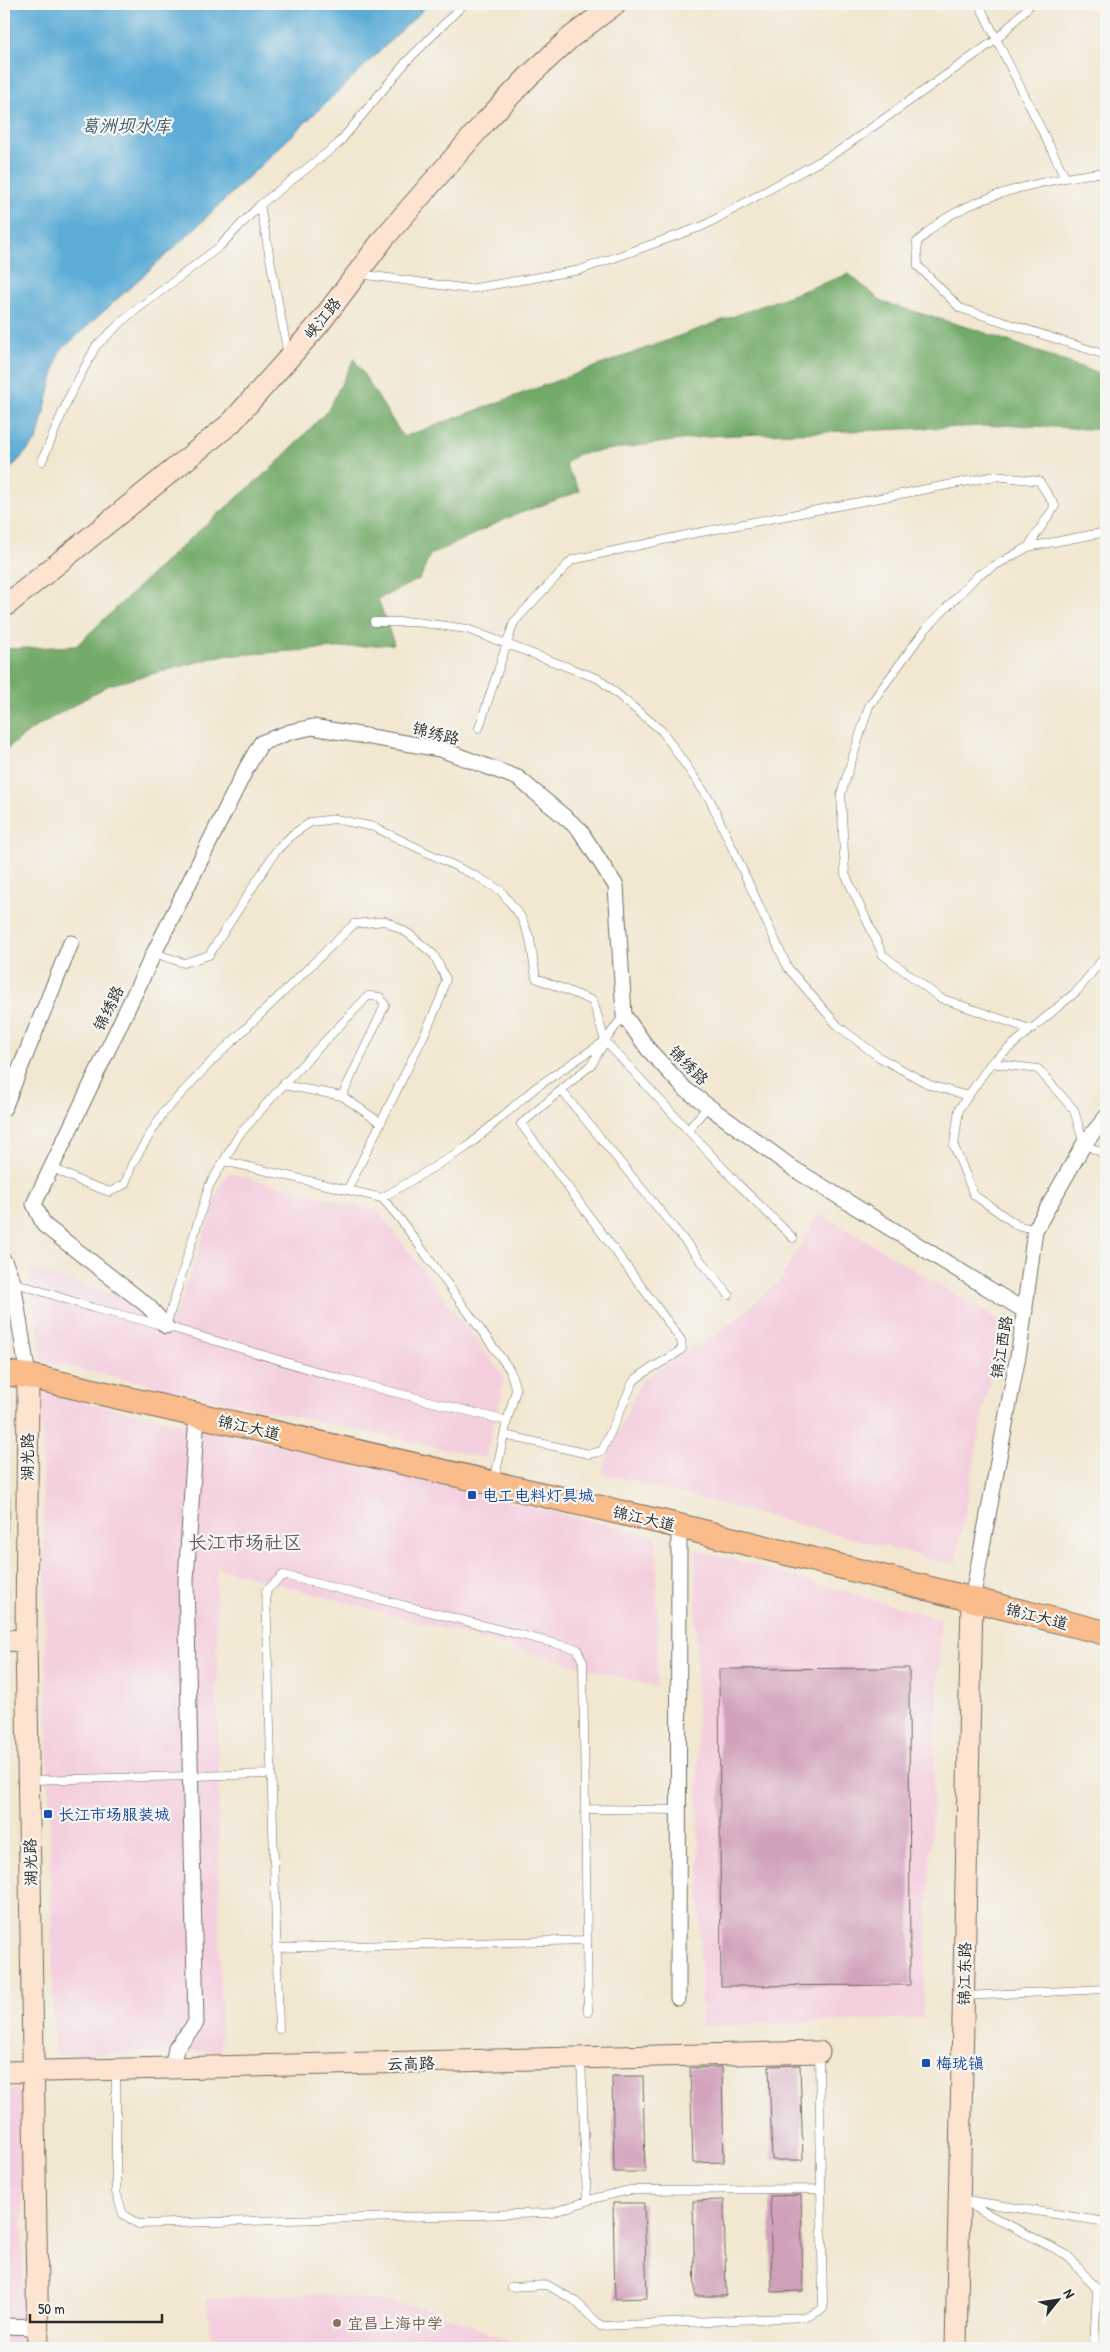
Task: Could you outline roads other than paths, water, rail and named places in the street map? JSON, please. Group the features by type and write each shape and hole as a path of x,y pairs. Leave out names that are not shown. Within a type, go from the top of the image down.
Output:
{"main road":[{"name":"峡江路","path":"4,606 231,423 319,324 390,231 529,76 570,38 616,4"},
{"name":"锦江大道","path":"4,1373 28,1376 197,1414 680,1526 1106,1633"},
{"name":"湖光路","path":"28,1376 26,1641 38,2348"},
{"name":"锦江东路","path":"956,2348 972,1600"},
{"path":"4,1640 26,1641"},
{"name":"云高路","path":"4,2072 116,2071 819,2052"}],"street":[{"name":"锦绣路","path":"166,1326 148,1306 44,1224 34,1204 154,952 246,769 262,743 290,732 313,726 440,750 518,778 579,829 616,886 624,1015 648,1049 685,1089 794,1169 1025,1311"},
{"path":"4,1108 71,943"},
{"name":"锦江西路","path":"972,1600 1020,1344 1035,1230 1084,1144 1106,1117"},
{"path":"4,1261 13,1282 28,1376"},
{"path":"172,2069 176,2048 196,2023 186,1580 197,1414"},
{"path":"678,1998 680,1526"},
{"path":"4,2326 37,2327"}],"lane":[{"path":"42,461 69,397 96,346 128,316 219,247 260,205 338,144 407,62 464,4"},
{"path":"979,4 1065,177"},
{"path":"357,274 469,289 580,270 703,226 840,150 996,39 1031,4"},
{"path":"1106,172 1065,177 985,199 940,222 917,242 918,266 960,308 1106,355"},
{"path":"260,205 288,359"},
{"path":"479,728 514,622 572,560 691,534 995,476 1038,481 1054,506 1028,547"},
{"path":"1030,1029 940,998 884,955 845,874 841,794 869,706 924,631 978,575 1028,547 1106,532"},
{"path":"374,622 416,622 468,629 599,679 662,731 710,800 788,968 838,1026 879,1057 930,1085 968,1096"},
{"path":"154,952 184,963 209,955 276,851 293,834 311,822 335,819 374,827 476,876 501,891 521,917 530,939 536,978 593,1001 605,1041 739,1185 793,1238"},
{"path":"51,1167 82,1182 110,1192 125,1184 132,1164 163,1113 212,1061 354,924 386,921 409,934 434,955 446,979 434,1013 348,1189"},
{"path":"1035,1230 1016,1225 974,1195 954,1146 959,1109 990,1063 1077,991 1106,955"},
{"path":"166,1326 209,1186 240,1135 284,1085 368,996 380,997 385,1005 342,1096"},
{"path":"504,1434 588,1454 602,1451 632,1382 639,1375 674,1356 682,1349 681,1340 521,1124 592,1064 605,1041 624,1015"},
{"path":"382,1198 467,1147 535,1088 605,1041"},
{"path":"990,1063 1038,1069 1074,1110 1084,1144 1106,1155"},
{"path":"284,1085 342,1096 381,1122"},
{"path":"561,1090 729,1295"},
{"path":"688,1130 708,1106"},
{"path":"224,1161 382,1198 400,1219 510,1370 516,1390 493,1483"},
{"path":"13,1282 93,1308 166,1326 342,1379 507,1421"},
{"path":"279,2029 266,1591 283,1575 578,1649 583,1662 588,2012"},
{"path":"29,1780 270,1774"},
{"path":"585,1809 678,1810"},
{"path":"276,1948 587,1940"},
{"path":"964,1996 1106,1989"},
{"path":"512,2287 547,2286 574,2300 601,2326 807,2317 823,2309 819,2052"},
{"path":"581,2058 587,2201"},
{"path":"116,2071 116,2192 123,2214 138,2224 550,2214 587,2201 630,2190 821,2189"},
{"path":"959,2199 1106,2222"},
{"path":"959,2199 1066,2255 1098,2289 1094,2348"}],"water":[{"name":"葛洲坝水库","path":"4,4 429,4 190,233 59,352 37,440 4,476"}],"place":[{"name":"电工电料灯具城","path":"472,1495"},
{"name":"长江市场服装城","path":"48,1814"},
{"name":"梅珑镇","path":"926,2063"},
{"name":"宜昌上海中学","path":"337,2323"}],"district":[{"name":"长江市场社区","path":"245,1542"}]}
